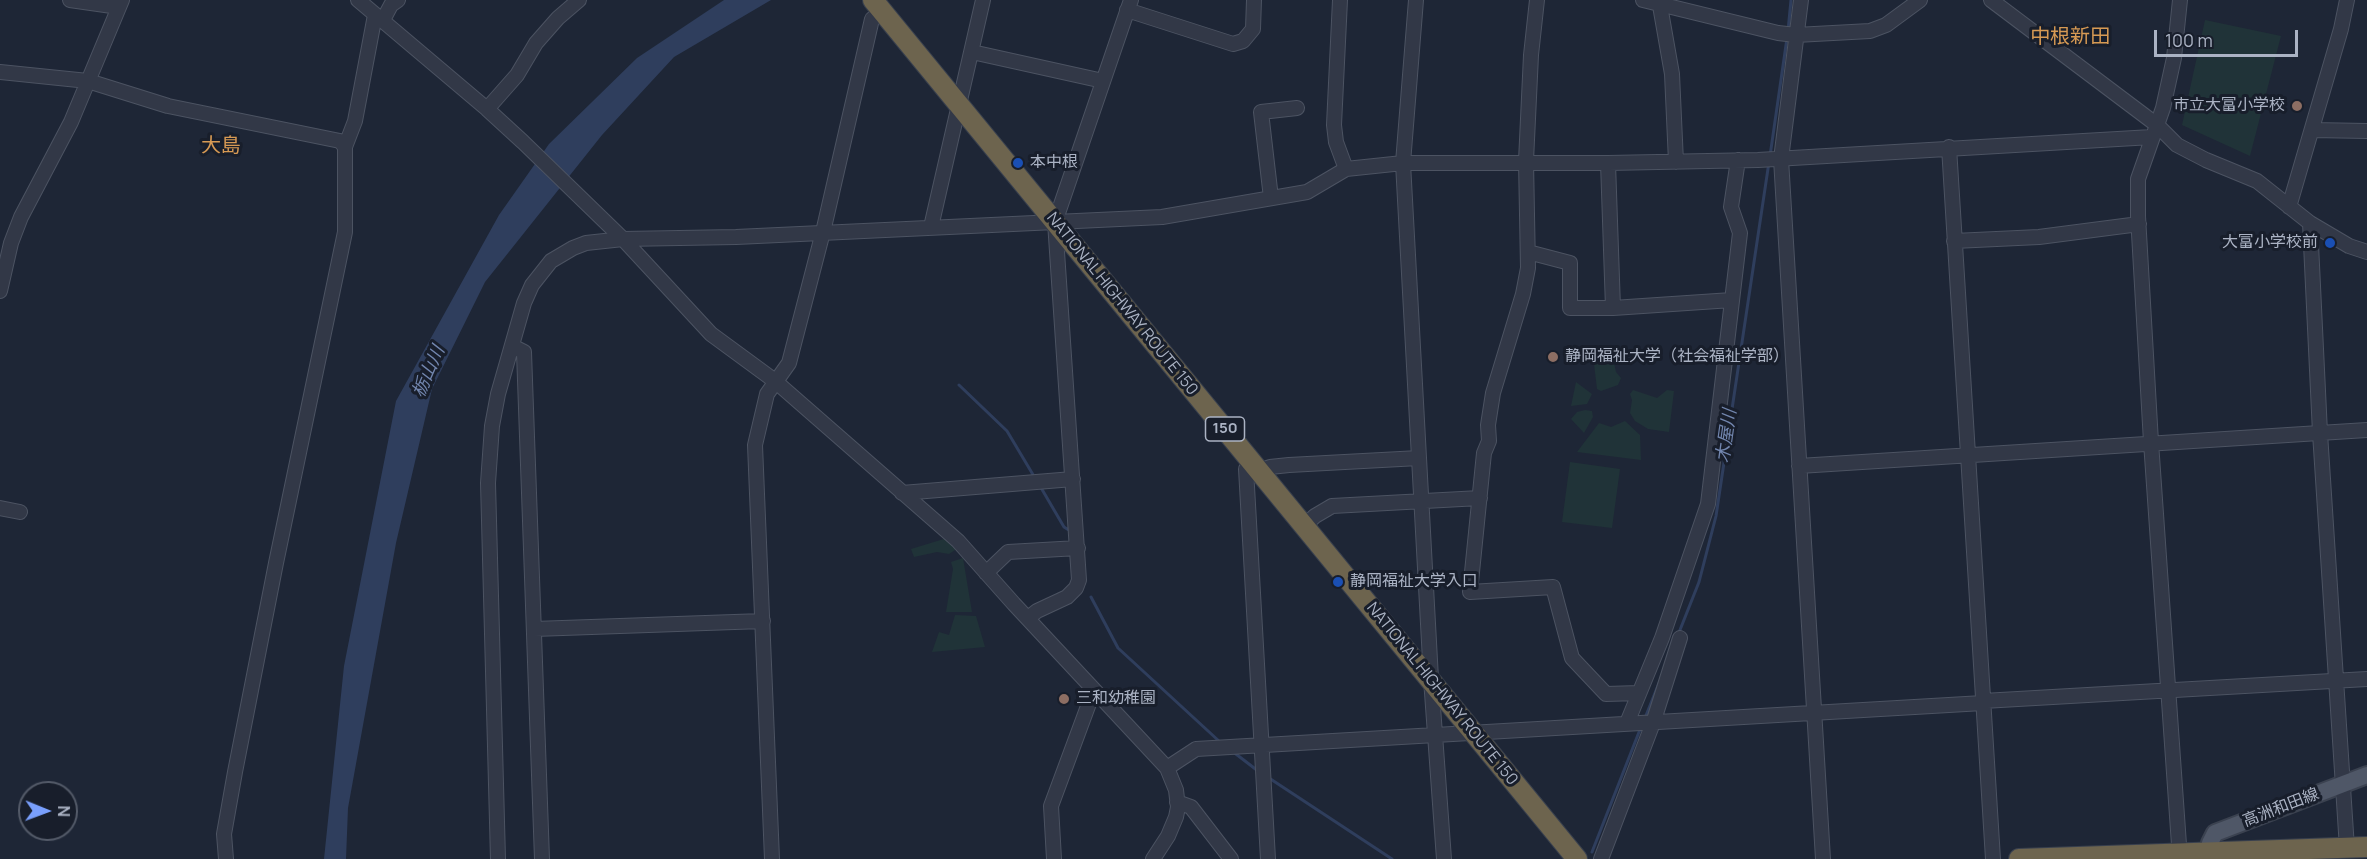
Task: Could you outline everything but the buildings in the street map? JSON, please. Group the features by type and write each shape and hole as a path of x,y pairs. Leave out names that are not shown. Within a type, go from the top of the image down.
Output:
{"highway":[{"name":"NATIONAL HIGHWAY ROUTE 150","path":"872,10 960,106 1577,859"},
{"path":"2019,859 2180,856 2367,848"}],"main road":[{"name":"高洲和田線","path":"2209,854 2210,843 2215,833 2367,775"}],"street":[{"path":"0,291 10,243 21,217 71,122 121,4 70,0"},
{"path":"358,0 487,109 623,239 711,334 776,381 958,541 1167,768 1176,789 1176,817 1168,836 1153,859"},
{"path":"226,859 224,834 235,772 345,232 345,147 355,121 379,17 398,0"},
{"path":"487,109 522,69 536,43 558,18 579,0"},
{"path":"931,227 983,0"},
{"path":"1028,618 1037,611 1067,597 1076,588 1079,580 1055,222 1129,5 1233,44 1243,41 1253,29 1254,0"},
{"path":"1340,0 1334,125 1336,142 1346,169"},
{"path":"1416,0 1403,163 1431,679 1444,859"},
{"path":"1537,0 1531,54 1526,161 1528,268 1523,294 1493,393 1470,592 1554,587 1572,658 1606,694 1639,693"},
{"path":"1643,0 1778,33 1796,35 1870,31 1886,25 1920,0"},
{"path":"1801,0 1781,159 1823,859"},
{"path":"1991,0 2154,131 2206,160 2257,181 2310,223 2349,246 2367,252"},
{"path":"2180,0 2174,58 2163,108 2138,179 2151,442 2180,856"},
{"path":"2289,207 2313,130 2347,0"},
{"path":"1658,2 1672,74 1676,162"},
{"path":"772,859 755,444 767,394 789,363 824,232 872,10"},
{"path":"972,52 1103,81"},
{"path":"0,72 88,81 168,106 340,141 345,147"},
{"path":"1271,198 1261,111 1297,108"},
{"path":"2313,130 2367,132"},
{"path":"498,859 488,460 498,394 524,303 532,285 551,261 573,248 586,243 623,239 1162,217 1308,192 1346,169 1403,163 1758,160 2154,131"},
{"path":"1949,147 1993,859"},
{"path":"1627,723 1662,638 1708,504 1740,233 1731,207 1738,160"},
{"path":"1608,163 1613,308"},
{"path":"2310,223 2320,434 2347,848"},
{"path":"1954,241 2039,237 2139,224"},
{"path":"1528,252 1570,263 1570,308 1613,308 1732,300"},
{"path":"512,346 524,352 542,859"},
{"path":"1799,465 2367,430"},
{"path":"1268,859 1246,469 1419,458"},
{"path":"902,493 1073,479"},
{"path":"1304,526 1332,506 1480,498"},
{"path":"0,508 20,512"},
{"path":"986,573 1008,552 1078,548"},
{"path":"534,629 763,621"},
{"path":"1601,859 1653,723 1680,639"},
{"path":"1167,768 1196,749 2367,679"},
{"path":"1054,859 1051,806 1094,690"},
{"path":"1177,802 1191,807 1231,859"}],"green space":[{"path":"2205,20 2281,36 2250,156 2182,125"},
{"path":"1613,358 1616,372 1621,378 1618,385 1601,391 1597,389 1594,364"},
{"path":"1576,382 1592,394 1587,404 1571,406"},
{"path":"1633,390 1657,398 1667,390 1674,391 1669,432 1648,429 1635,421 1630,413 1632,400 1630,394"},
{"path":"1592,411 1593,417 1584,433 1571,419 1577,412"},
{"path":"1625,421 1640,435 1641,460 1577,452 1599,423 1611,427"},
{"path":"1570,462 1620,469 1612,528 1562,522"},
{"path":"947,538 958,548 949,554 937,552 914,557 911,549"},
{"path":"963,558 972,612 946,612 953,569 951,562"},
{"path":"955,615 976,616 985,647 932,652 939,632 949,635"}],"water":[{"name":"栃山川","path":"724,0 771,0 674,57 602,135 485,282 432,389 396,543 348,808 346,859 324,859 344,666 396,401 499,215 549,144 637,58"}],"waterway":[{"name":"木屋川","path":"1788,31 1791,0"},
{"name":"木屋川","path":"1770,156 1787,38"},
{"name":"木屋川","path":"1678,635 1699,582 1716,516 1769,162"},
{"path":"959,385 1007,431 1035,478"},
{"path":"1040,486 1064,527 1072,532"},
{"path":"1091,597 1118,648 1220,742"},
{"name":"木屋川","path":"1645,718 1659,683"},
{"name":"木屋川","path":"1592,852 1641,727"},
{"path":"1232,751 1258,771"},
{"path":"1269,778 1392,859"}],"place":[{"name":"市立大富小学校","path":"2297,106"},
{"name":"本中根","path":"1018,163"},
{"name":"大富小学校前","path":"2330,243"},
{"name":"静岡福祉大学（社会福祉学部）","path":"1553,357"},
{"name":"静岡福祉大学入口","path":"1338,582"},
{"name":"三和幼稚園","path":"1064,699"}],"district":[{"name":"中根新田","path":"2070,37"},
{"name":"大島","path":"221,146"}]}
